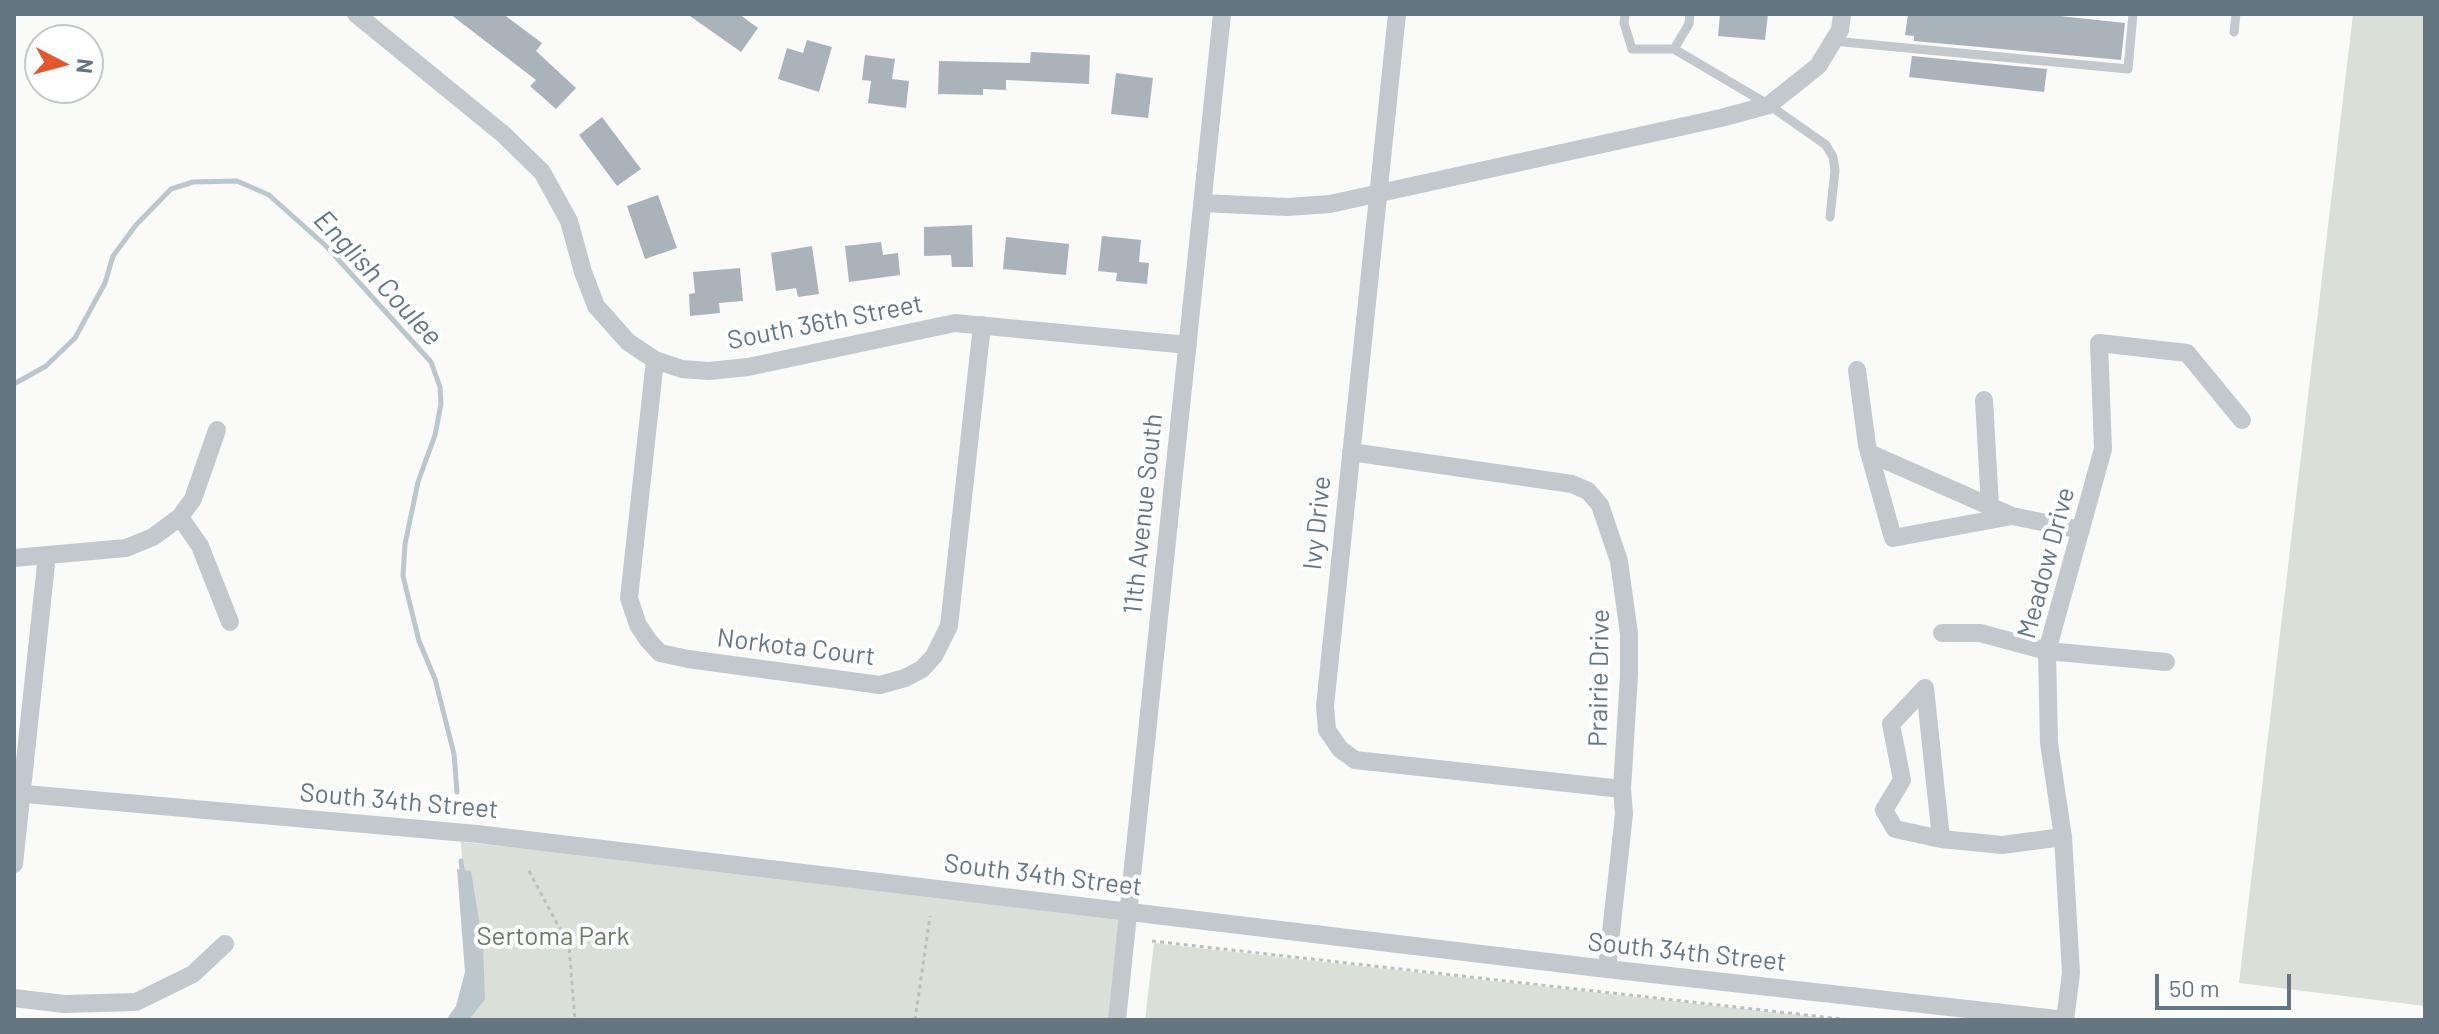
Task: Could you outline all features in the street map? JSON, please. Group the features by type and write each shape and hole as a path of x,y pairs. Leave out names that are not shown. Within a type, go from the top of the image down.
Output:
{"street":[{"name":"South 36th Street","path":"356,14 503,134 542,172 569,221 596,306 628,342 655,360 682,369 709,371 748,367 955,323 1188,345"},
{"name":"11th Avenue South","path":"1117,1020 1222,14"},
{"name":"Ivy Drive","path":"1397,14 1325,706 1327,730 1340,749 1355,760 1622,789"},
{"path":"1202,203 1287,207 1330,204 1769,105 1818,66 1840,30 1842,14"},
{"name":"Norkota Court","path":"655,360 629,598 638,625 648,640 660,653 688,659 880,685 922,669 934,656 949,626 982,325"},
{"name":"Meadow Drive","path":"2065,1020 2071,973 2063,837 2049,743 2047,651 2103,449 2099,343 2187,353 2242,420"},
{"path":"1857,370 1869,453 1893,538 2012,516"},
{"path":"1984,400 1990,506"},
{"path":"14,558 126,548 153,537 180,517 193,499 217,430"},
{"name":"Prairie Drive","path":"1351,452 1572,484 1588,491 1600,505 1619,561 1629,634 1622,789 1624,814 1607,969"},
{"path":"1869,453 2012,516 2081,530"},
{"path":"180,517 200,546 230,622"},
{"path":"14,864 18,793 47,555"},
{"path":"1942,633 1980,633 2047,651 2166,662"},
{"path":"1941,839 1925,688 1891,724 1902,780 1884,810 1895,829 1941,839 2002,845 2063,837"},
{"name":"South 34th Street","path":"18,793 477,834 1607,969 2065,1020"},
{"path":"14,998 64,1004 136,1002 193,974 225,944"}],"lane":[{"path":"1625,14 1624,23 1632,49 1674,49 1769,105 1826,145 1833,157 1835,170 1830,217"},
{"path":"1674,49 1689,24 1690,14"},
{"path":"1833,41 2128,69 2133,14"},
{"path":"2234,32 2236,14"}],"path":[{"path":"529,871 569,946 575,1020"},
{"path":"915,1020 930,916"},
{"path":"1152,941 1851,1020"}],"green space":[{"path":"2353,14 2425,14 2425,1006 2239,983"},
{"name":"Sertoma Park","path":"461,842 1127,910 1118,1020 453,1020 469,982"},
{"path":"1154,943 1744,1009 1845,1020 1145,1020"}],"shaded area":[{"path":"457,869 471,871 483,945 485,999 469,1020 446,1020 456,1006 465,972"}],"building":[{"path":"450,14 503,14 542,43 536,51 576,88 556,109 530,86 536,80"},
{"path":"687,14 739,14 758,28 741,52"},
{"path":"1720,14 1768,14 1765,40 1718,36"},
{"path":"1908,14 2041,14 2125,23 2121,60 1914,41 1914,36 1905,35"},
{"path":"807,40 832,47 819,92 778,79 787,48 803,53"},
{"path":"1031,52 1090,55 1089,84 1006,80 1006,90 983,89 983,95 938,94 939,61 1030,63"},
{"path":"865,55 895,59 892,79 909,81 906,108 868,103 871,81 862,80"},
{"path":"1912,56 2047,69 2044,92 1909,77"},
{"path":"1116,73 1153,78 1148,118 1111,114"},
{"path":"602,117 641,169 617,186 579,135"},
{"path":"658,195 677,248 645,259 627,206"},
{"path":"972,225 973,267 952,267 951,255 924,256 924,227"},
{"path":"1102,236 1141,240 1139,262 1149,263 1147,284 1116,281 1117,273 1098,271"},
{"path":"1006,237 1069,244 1066,275 1003,269"},
{"path":"881,242 883,255 898,253 900,275 849,282 845,246"},
{"path":"812,246 819,294 798,297 796,288 776,291 771,253"},
{"path":"740,268 743,301 719,303 720,313 690,316 689,294 695,293 693,272"}],"waterway":[{"name":"English Coulee","path":"14,384 46,366 75,338 105,283 113,256 136,225 171,189 193,182 237,181 269,195 326,246 431,362 440,387 441,404 435,435 418,482 405,544 403,576 419,641 435,679 454,754 457,792"},
{"name":"English Coulee","path":"461,861 463,876"}]}
